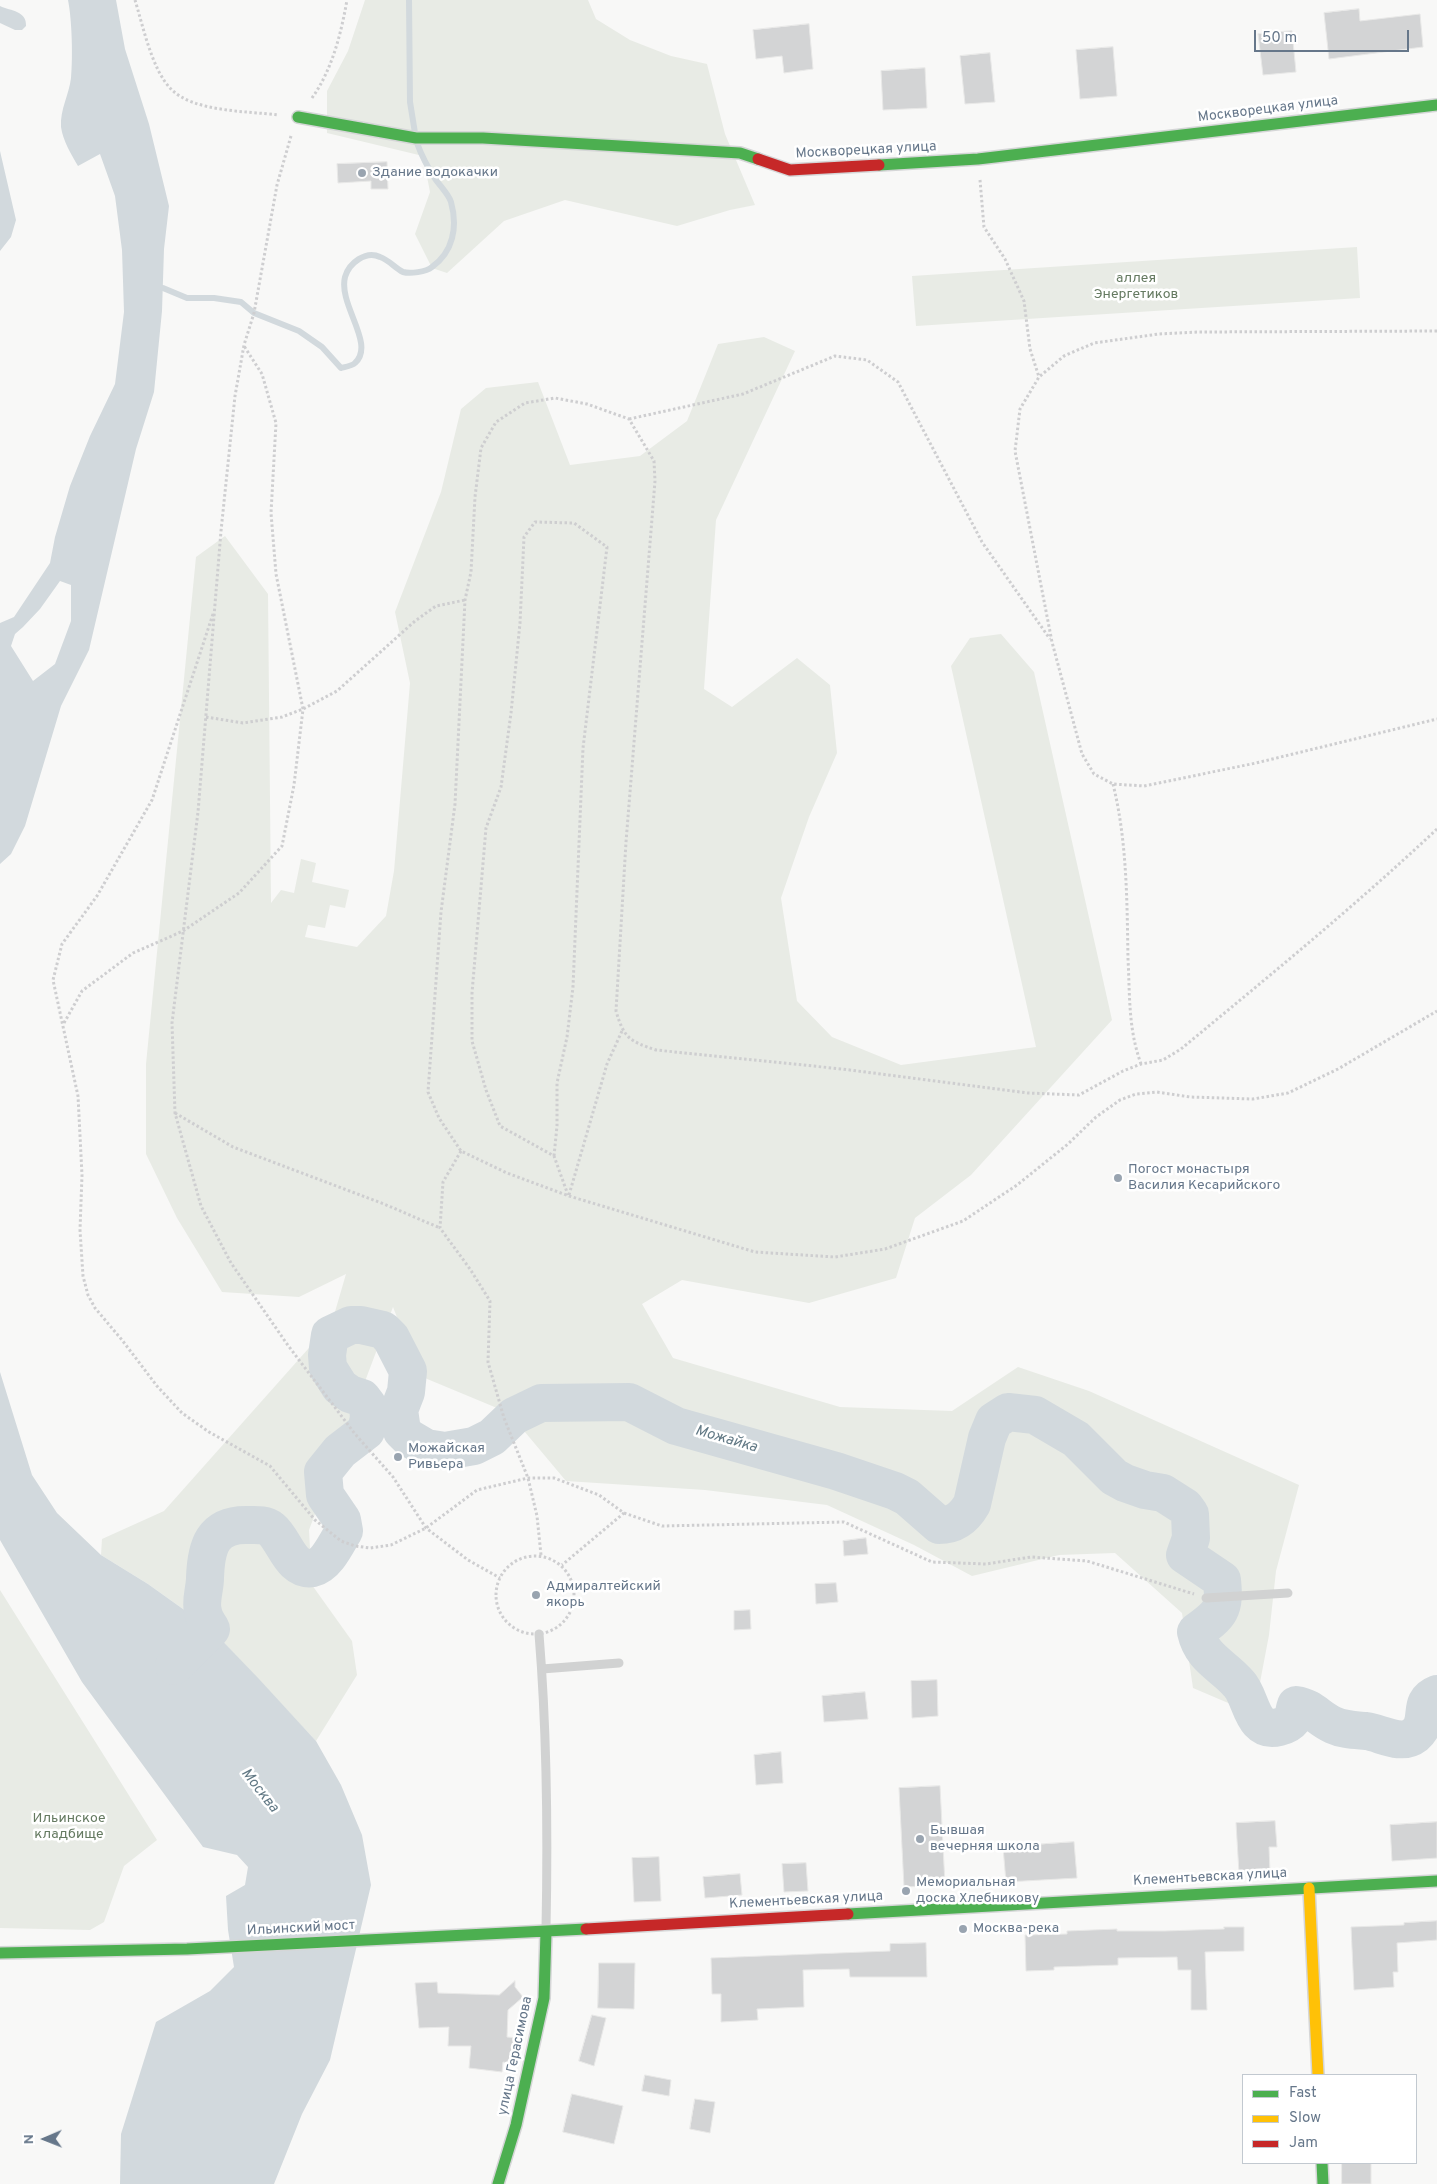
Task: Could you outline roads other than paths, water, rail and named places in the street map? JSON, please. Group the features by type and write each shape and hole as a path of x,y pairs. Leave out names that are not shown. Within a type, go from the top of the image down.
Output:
{"street":[{"name":"Москворецкая улица","path":"298,117 416,138 482,138 740,153 790,170 978,159 1437,105"},
{"name":"Клементьевская улица","path":"476,1935 1437,1881"},
{"path":"1309,1888 1318,2074"},
{"name":"улица Герасимова","path":"498,2184 516,2125 544,1998 546,1932"},
{"name":"Ильинский мост","path":"0,1953 187,1949 476,1935"},
{"path":"1322,2164 1323,2184"}],"lane":[{"path":"1206,1598 1288,1593"},
{"path":"539,1634 542,1669 548,1855 546,1932"},
{"path":"542,1669 619,1663"}],"water":[{"path":"68,0 116,0 125,49 149,124 169,206 164,249 162,311 154,392 136,449 89,650 61,706 25,826 11,854 0,864 0,623 14,617 50,563 55,537 70,486 90,436 115,384 124,312 122,250 115,196 100,154 78,166 65,142 61,127 72,69","holes":["60,581 71,585 71,621 55,664 33,681 11,646 15,634 40,609"]},
{"path":"0,6 21,14 26,21 26,26 22,30 15,30 0,23"},
{"path":"0,151 16,220 11,237 0,251"},
{"name":"Москва","path":"0,1372 32,1475 57,1513 101,1555 148,1584 211,1629 259,1679 316,1741 341,1785 362,1835 371,1885 330,2060 302,2114 274,2184 120,2184 121,2134 156,2022 210,1991 234,1967 228,1930 226,1896 245,1885 248,1867 237,1855 203,1847 82,1682 0,1540"}],"waterway":[{"path":"409,0 410,102 415,133"},
{"path":"163,288 187,298 214,298 241,302 254,313 299,331 322,347 341,368 354,364 360,355 361,345 344,288 345,277 350,267 359,259 375,255 403,272 422,271 429,269 439,261 445,254 452,238 454,221 451,202 428,167 417,143"},
{"name":"Можайка","path":"174,1666 211,1629 202,1608 202,1599 207,1556 213,1540 219,1533 226,1528 236,1526 266,1526 276,1534 293,1560 305,1568 313,1568 327,1558 344,1531 342,1520 325,1495 323,1472 340,1451 366,1431 369,1418 368,1406 362,1398 350,1394 340,1387 328,1368 327,1355 330,1335 351,1325 361,1325 383,1330 391,1338 408,1371 406,1392 399,1410 402,1431 409,1438 426,1448 445,1451 474,1446 492,1437 514,1416 541,1403 629,1402 676,1426 836,1471 895,1491 907,1497 939,1525 950,1524 959,1520 972,1504 987,1438 994,1421 1008,1412 1035,1415 1076,1439 1114,1477 1145,1490 1163,1493 1185,1507 1190,1514 1191,1538 1185,1555 1222,1580 1222,1605 1216,1616 1196,1632 1199,1641 1208,1655 1239,1684 1257,1720 1263,1725 1270,1728 1288,1724 1292,1720 1296,1705 1307,1708 1337,1727 1404,1739 1415,1735 1420,1730 1427,1702 1437,1694"}],"place":[{"name":"Здание водокачки","path":"362,173"},
{"name":"Погост монастыря Василия Кесарийского","path":"1118,1178"},
{"name":"Можайская Ривьера","path":"398,1457"},
{"name":"Адмиралтейский якорь","path":"536,1595"},
{"name":"Бывшая вечерняя школа","path":"920,1839"},
{"name":"Мемориальная доска Хлебникову","path":"906,1891"},
{"name":"Москва-река","path":"963,1929"}],"park label":[{"name":"аллея Энергетиков","path":"1136,288"},
{"name":"Ильинское кладбище","path":"69,1828"}]}
